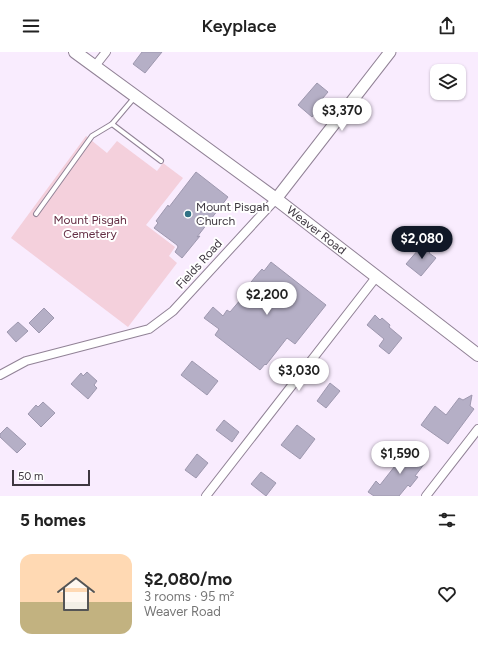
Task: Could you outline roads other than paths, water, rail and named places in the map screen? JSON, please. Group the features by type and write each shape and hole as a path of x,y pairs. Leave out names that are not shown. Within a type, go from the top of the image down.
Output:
{"main road":[{"name":"Weaver Road","path":"75,52 276,199 478,356"}],"street":[{"path":"95,66 106,52"},
{"name":"Fields Road","path":"0,375 26,361 149,329 173,311 276,199 390,52"},
{"path":"206,496 377,276"},
{"path":"426,496 478,428"}],"lane":[{"path":"36,214 92,136 112,124 135,96"},
{"path":"112,124 161,161"}],"place":[{"name":"Mount Pisgah Church","path":"188,214"}],"park label":[{"name":"Mount Pisgah Cemetery","path":"90,227"}]}
